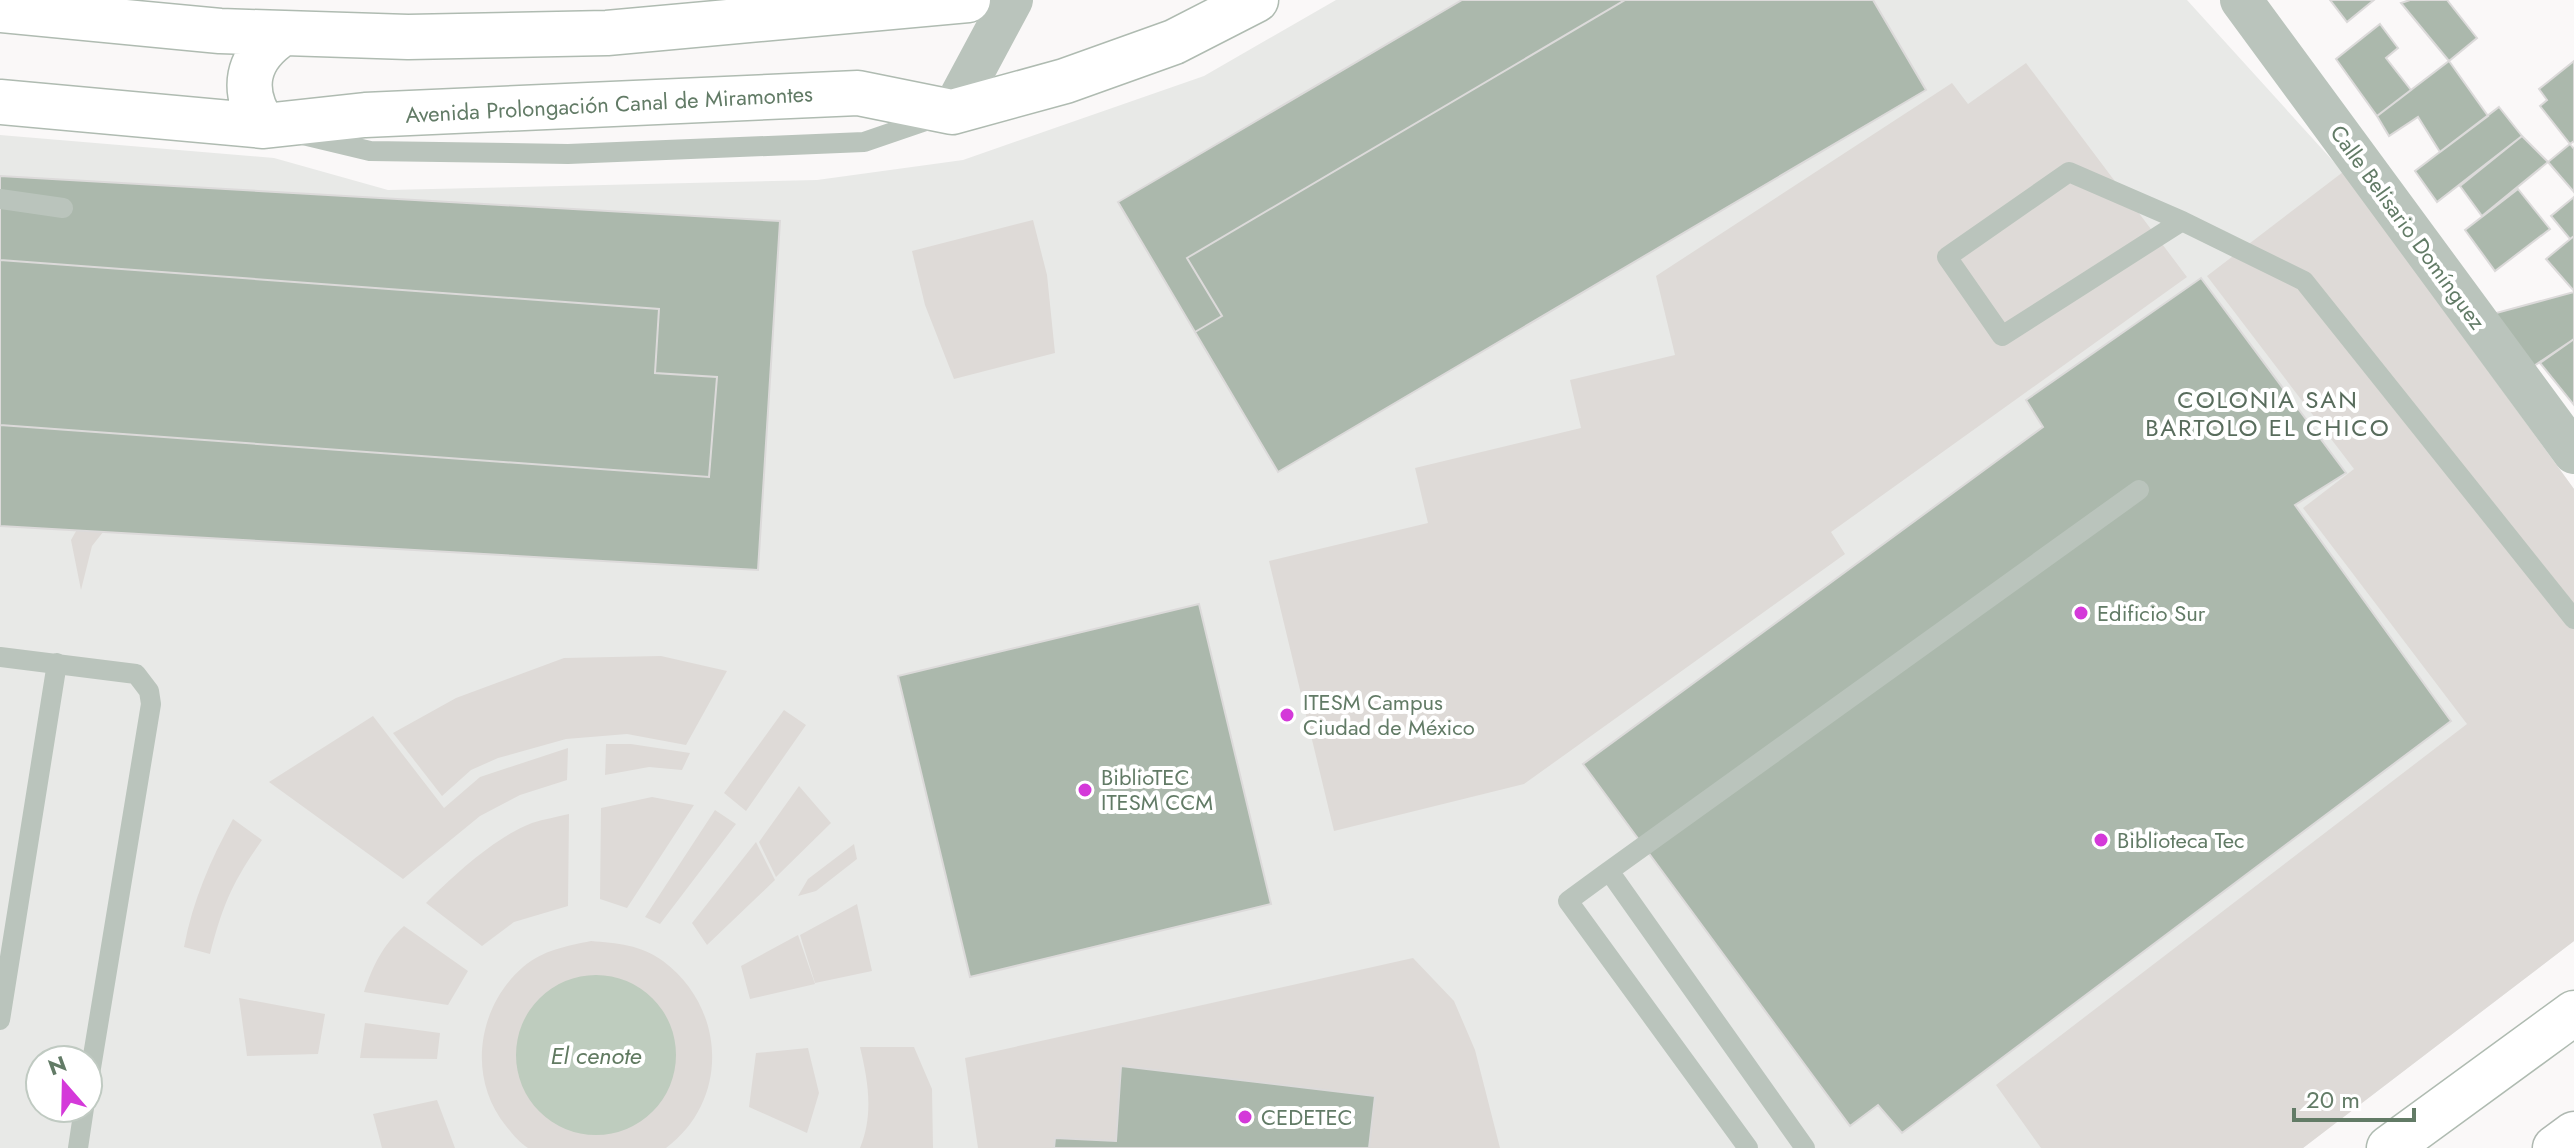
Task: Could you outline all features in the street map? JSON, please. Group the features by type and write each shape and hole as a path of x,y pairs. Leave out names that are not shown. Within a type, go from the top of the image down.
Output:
{"main road":[{"path":"0,10 220,31 408,37 607,33 968,0"},
{"name":"Avenida Prolongación Canal de Miramontes","path":"0,102 264,126 365,115 858,93 952,112 1065,81 1174,42 1256,0"},
{"path":"218,122 236,102 243,77 238,51 220,31"},
{"path":"264,126 254,111 249,93 250,75 268,44 282,34"},
{"path":"2389,1148 2574,1013"},
{"path":"2555,1148 2574,1134"}],"street":[{"path":"952,112 1012,0"},
{"name":"Calle Belisario Domínguez","path":"2241,0 2574,453"}],"lane":[{"path":"2182,221 2002,336 1947,257 2069,172 2182,221 2304,281 2574,619"},
{"path":"0,199 63,208"},
{"path":"1748,1148 1568,901 2139,490"},
{"path":"0,657 136,674 149,691 151,704 95,1044"},
{"path":"0,1020 57,663"},
{"path":"1609,871 1805,1148"},
{"path":"78,1148 82,1124"}],"shaded area":[{"name":"ITESM Campus Ciudad de México","path":"1336,0 2187,0 2343,172 2574,489 2574,941 2303,1148 0,1148 0,135 274,158 388,190 817,180 963,160 1204,76"},
{"path":"2026,63 2187,277 1831,532 1845,554 1524,784 1334,831 1269,561 1428,523 1415,468 1581,428 1570,380 1675,355 1656,276 1952,83 1968,104"},
{"path":"2343,172 2574,489 2574,941 2303,1148 2041,1148 1996,1085 2467,724 2303,508 2354,469 2207,276"},
{"path":"1033,220 1047,275 1055,353 954,379 925,305 912,251"},
{"path":"126,503 92,546 81,590 71,540 88,510"},
{"path":"661,656 727,671 686,745 627,734 566,739 498,758 471,770 442,796 393,733 456,698 564,658"},
{"path":"784,710 806,725 746,811 724,793"},
{"path":"373,716 444,808 480,777 568,748 567,780 520,795 480,816 403,879 269,782"},
{"path":"606,744 631,744 690,753 682,770 649,767 605,775"},
{"path":"799,786 831,823 776,877 759,842"},
{"path":"652,797 694,805 627,908 600,899 601,808"},
{"path":"715,810 736,824 660,924 645,917"},
{"path":"569,814 568,906 514,922 482,946 426,903 462,869 504,837 532,823"},
{"path":"233,819 262,840 230,894 210,954 184,947 203,881"},
{"path":"756,842 775,880 707,945 692,923"},
{"path":"854,844 857,859 816,891 798,896 808,879"},
{"path":"857,904 872,971 815,983 800,935"},
{"path":"404,926 468,971 448,1005 364,992 380,956"},
{"path":"798,935 815,984 750,999 741,966"},
{"path":"591,941 638,948 663,961 684,981 699,1003 709,1028 712,1054 710,1080 701,1105 687,1128 666,1148 528,1148 506,1126 486,1087 482,1065 487,1022 507,983 539,956"},
{"path":"1413,958 1454,1001 1475,1050 1500,1148 1369,1148 1375,1096 1122,1066 1116,1141 1055,1139 1054,1148 978,1148 965,1058"},
{"path":"239,998 325,1014 318,1054 247,1056"},
{"path":"365,1023 440,1033 437,1059 360,1058"},
{"path":"860,1047 914,1047 932,1089 933,1148 860,1148 868,1110"},
{"path":"808,1048 819,1093 807,1133 749,1107 756,1053"},
{"path":"437,1100 455,1148 382,1148 373,1114"}],"water":[{"name":"El cenote","path":"596,975 627,981 653,998 670,1024 676,1055 670,1086 653,1112 627,1129 596,1135 565,1129 539,1112 522,1086 516,1055 522,1024 539,998 565,981"}],"building":[{"path":"1462,0 1625,0 1187,258 1222,316 1195,332 1118,202"},
{"path":"1625,0 1873,0 1926,90 1278,472 1195,332 1222,316 1187,258"},
{"path":"2330,0 2374,0 2347,22"},
{"path":"2410,0 2447,0 2477,38 2449,61 2401,3"},
{"path":"2380,24 2398,48 2386,58 2411,90 2377,116 2336,59"},
{"path":"2449,61 2488,116 2440,152 2418,117 2389,136 2377,116"},
{"path":"2574,61 2574,141 2570,144 2540,106 2547,100 2539,89"},
{"path":"2499,107 2522,136 2437,202 2415,171"},
{"path":"2522,136 2548,162 2482,216 2460,186"},
{"path":"2570,144 2574,149 2574,192 2548,162"},
{"path":"0,176 780,221 758,570 0,526 0,425 709,477 717,377 655,373 659,309 0,260"},
{"path":"2518,189 2550,229 2495,271 2465,230"},
{"path":"2574,197 2574,236 2570,239 2551,216"},
{"path":"2574,236 2574,291 2546,259"},
{"path":"0,260 659,309 655,373 717,377 709,477 0,425"},
{"name":"Edificio Sur","path":"2201,278 2346,473 2295,505 2451,721 1902,1133 1878,1105 1850,1126 1583,764 2043,427 2026,400"},
{"path":"2574,292 2574,339 2525,372 2485,316"},
{"path":"2574,339 2574,405 2540,363"},
{"name":"BiblioTEC ITESM CCM","path":"1199,604 1271,904 970,977 898,676"},
{"name":"CEDETEC","path":"1121,1066 1375,1096 1369,1148 1054,1148 1055,1138 1116,1141"}],"place":[{"name":"Edificio Sur","path":"2081,613"},
{"name":"ITESM Campus Ciudad de México","path":"1287,715"},
{"name":"BiblioTEC ITESM CCM","path":"1085,790"},
{"name":"Biblioteca Tec","path":"2101,840"},
{"name":"CEDETEC","path":"1245,1117"}],"district":[{"name":"COLONIA SAN BARTOLO EL CHICO","path":"2268,413"}]}
